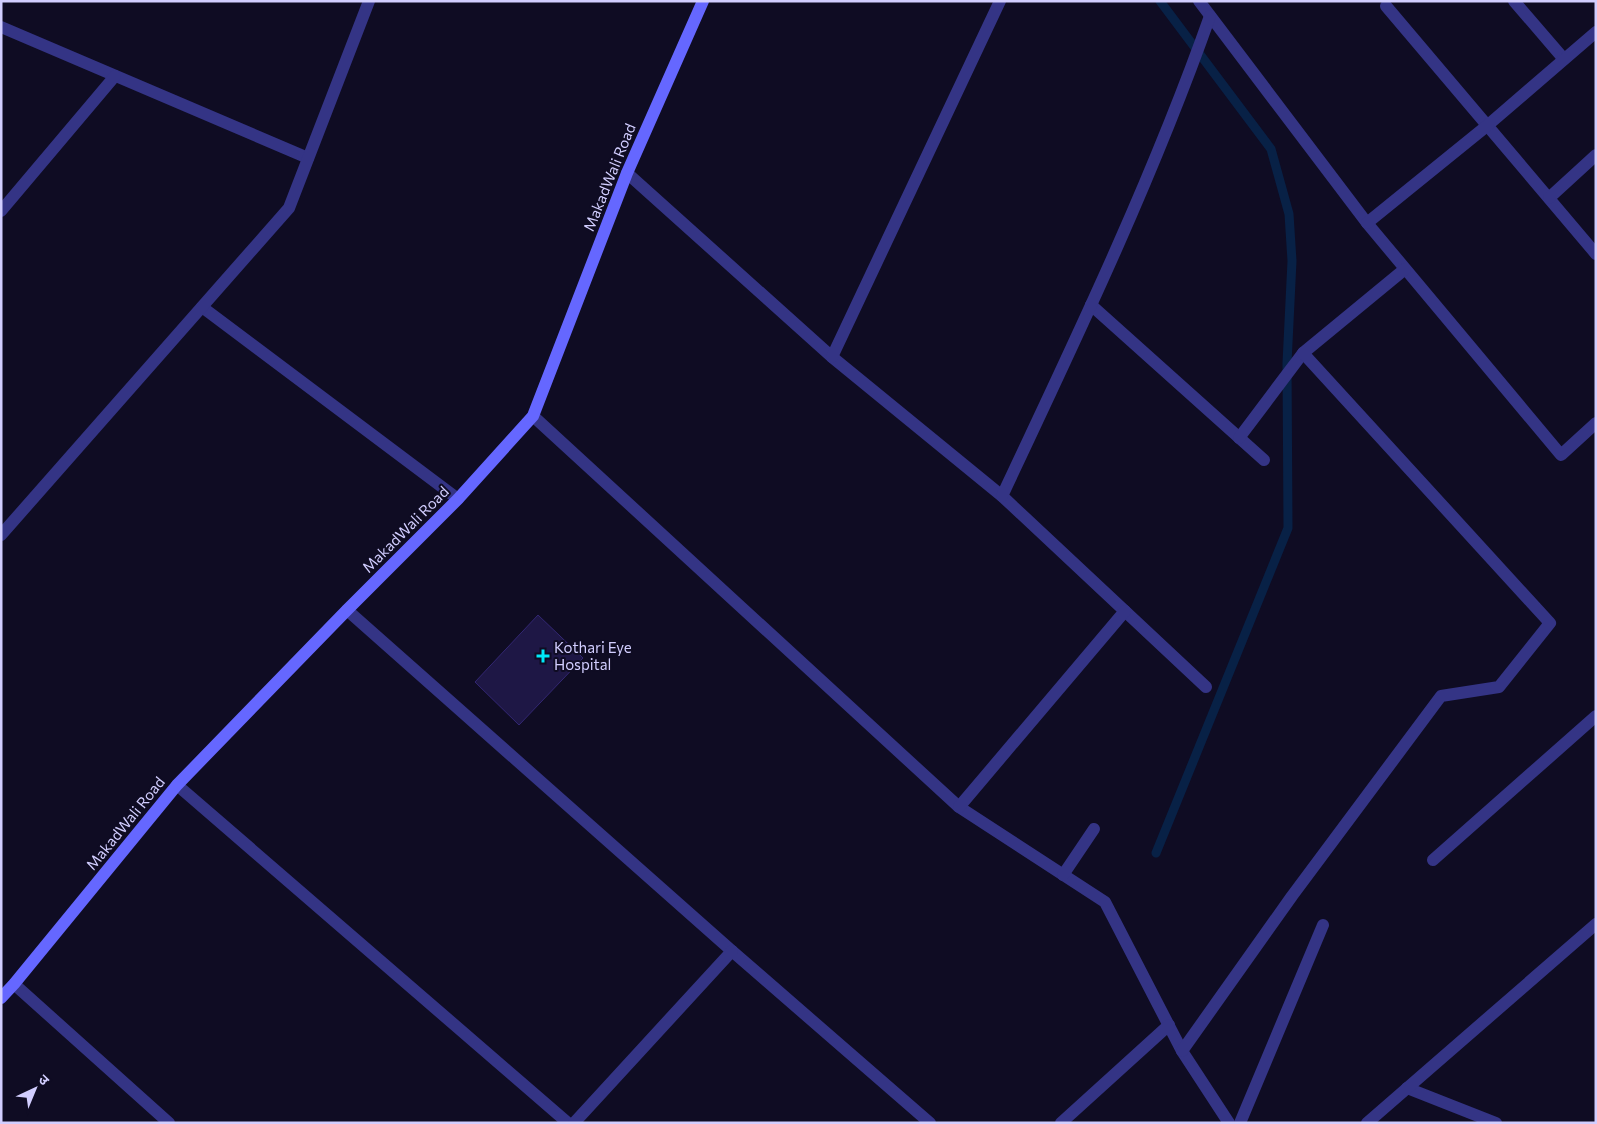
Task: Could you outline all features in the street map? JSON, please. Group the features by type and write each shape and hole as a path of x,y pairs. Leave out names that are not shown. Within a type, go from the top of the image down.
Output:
{"street":[{"path":"1,535 289,208 369,1"},
{"name":"MakadWali Road","path":"1,998 177,785 458,499 533,416 627,173 703,1"},
{"path":"832,357 1000,1"},
{"path":"1199,1 1367,223 1561,455 1596,423"},
{"path":"1514,1 1563,58"},
{"path":"1386,6 1596,254"},
{"path":"1002,496 1091,305 1187,79 1210,16"},
{"path":"1,27 308,158"},
{"path":"1367,223 1488,125 1563,58 1596,32"},
{"path":"1,211 115,76"},
{"path":"1549,198 1596,155"},
{"path":"627,173 832,357 1002,496 1206,687"},
{"path":"1239,438 1303,353 1405,269"},
{"path":"1091,305 1264,460"},
{"path":"202,307 458,499"},
{"path":"1182,1051 1292,896 1441,696 1499,687 1550,623 1303,353"},
{"path":"533,416 959,807 1105,902 1182,1051 1229,1123"},
{"path":"347,610 732,951 930,1123"},
{"path":"959,807 1125,611"},
{"path":"1433,860 1596,716"},
{"path":"177,785 568,1123"},
{"path":"1063,875 1094,829"},
{"path":"1366,1123 1596,924"},
{"path":"1240,1123 1323,925"},
{"path":"574,1123 732,951"},
{"path":"14,984 169,1123"},
{"path":"1061,1123 1169,1025"},
{"path":"1406,1088 1496,1123"}],"building":[{"path":"538,615 583,658 519,725 475,682"}],"waterway":[{"path":"1156,853 1288,528 1287,363 1292,261 1289,214 1271,149 1160,1"}],"place":[{"name":"Kothari Eye Hospital","path":"543,656"}]}
